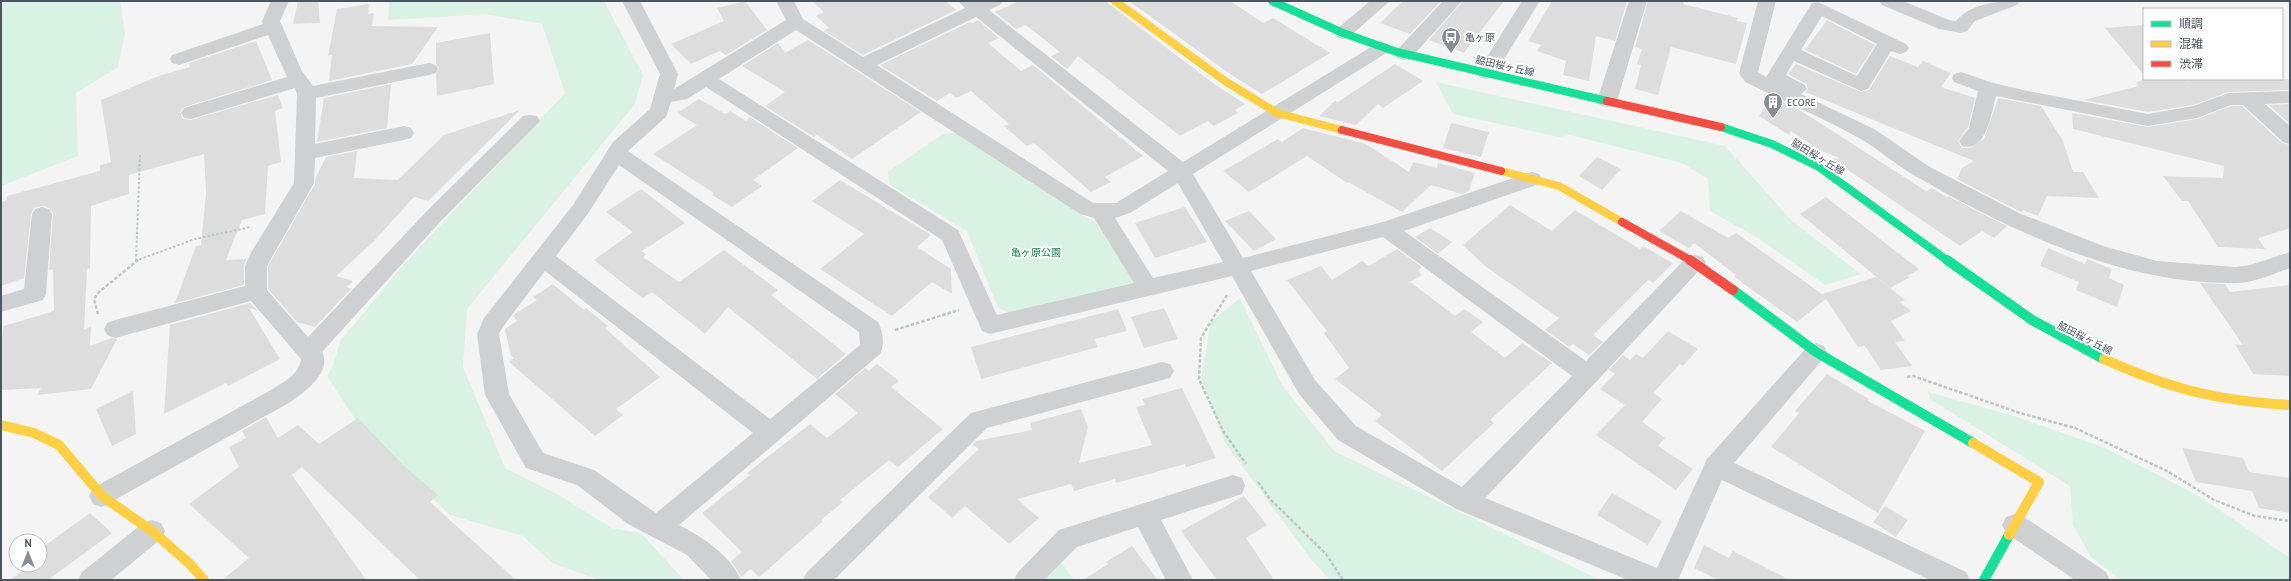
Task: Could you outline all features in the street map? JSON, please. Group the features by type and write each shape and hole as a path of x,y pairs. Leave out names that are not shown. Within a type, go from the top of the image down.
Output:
{"street":[{"path":"102,496 279,397 306,379 313,367 313,357 256,291 256,266 304,183 306,153 303,87 294,73 271,21 280,1"},
{"path":"631,1 670,74 659,112 620,147 580,210 492,324 488,334 497,395 535,461 585,477 637,516 696,547 728,580"},
{"path":"785,1 796,22 1087,209 1101,213 1111,213 1123,208 1382,48"},
{"path":"1115,1 1225,81 1277,113 1559,186 1695,264 1816,352 2039,482 1984,580"},
{"name":"脇田桜ヶ丘線","path":"1272,1 1343,33 1382,48 1704,123 1791,152 1831,176 2004,303 2052,333 2092,354 2139,375 2178,388 2224,399 2269,405 2290,405"},
{"path":"1343,33 1381,1"},
{"path":"1404,54 1453,1"},
{"path":"1486,73 1531,1"},
{"path":"1607,101 1638,1"},
{"path":"1767,1 1748,73 1752,78 1867,134 1924,172 2012,218 2097,252 2157,268 2235,275 2251,273 2290,260"},
{"path":"1888,1 1945,25 1961,27 1975,6 2011,1"},
{"path":"862,65 980,4 1182,172 1307,387 1347,433 1389,459 1465,501 1658,580"},
{"path":"1790,52 1861,85 1894,45 1818,7 1790,52 1775,77 1825,102 1834,119"},
{"path":"664,96 680,95 796,22"},
{"path":"179,59 273,27"},
{"path":"191,113 303,87 429,69"},
{"path":"1961,78 1988,88 2028,98 2065,103 2148,120 2197,112 2229,99 2290,97"},
{"path":"706,79 951,236 990,325 1148,288 1239,270 1386,229 1532,179"},
{"path":"1969,141 1978,129 1988,88"},
{"path":"2247,98 2290,137"},
{"path":"308,352 433,217 530,121"},
{"path":"306,153 404,134"},
{"path":"616,153 870,328 872,348 658,527"},
{"path":"1101,213 1148,288"},
{"path":"1,304 35,294 42,214"},
{"path":"1386,229 1588,375"},
{"path":"543,258 770,433"},
{"path":"1465,501 1695,264"},
{"path":"115,329 256,291"},
{"path":"1665,580 1716,466 1816,352"},
{"path":"816,580 979,420 1162,371"},
{"path":"1,425 34,433 59,445 102,496 152,531 190,564 204,580"},
{"path":"1716,466 1957,580"},
{"path":"1027,580 1068,538 1144,514 1240,477"},
{"path":"1144,514 1180,580"},
{"path":"2014,526 2097,580"},
{"path":"91,580 152,531"}],"path":[{"path":"136,261 140,155"},
{"path":"115,329 101,329 94,299 99,292 136,261 195,239 254,227 276,231"},
{"path":"1239,270 1201,338 1199,379 1223,431 1240,477"},
{"path":"871,338 980,304"},
{"path":"1867,382 1913,376 2020,413 2075,428 2167,471 2214,500 2255,516 2290,521"},
{"path":"1257,481 1270,499 1326,554 1343,580"}],"green space":[{"path":"6,1 120,1 125,33 118,67 76,93 78,156 1,186 1,8"},
{"path":"389,1 604,1 643,75 635,104 467,309 463,367 505,468 559,495 611,528 641,533 684,580 599,580 552,563 523,536 450,515 368,439 327,376 333,365 341,340 403,265 565,93 542,24 485,14 388,20"},
{"path":"1436,82 1725,146 1792,221 1861,274 1825,285 1755,236 1710,211 1708,179 1682,163 1570,135 1559,137 1453,114"},
{"name":"亀ヶ原公園","path":"956,133 1097,224 1134,281 1129,288 1015,315 998,308 967,231 890,185 888,172 943,134"},
{"path":"1240,298 1282,385 1334,451 1600,580 1330,580 1311,559 1225,443 1201,377 1211,322"},
{"path":"1928,392 2011,415 2103,447 2199,496 2290,558 2290,580 2121,580 2091,557 2073,525 2070,486 1930,399"},
{"path":"1060,561 1074,580 1043,580"}],"building":[{"path":"298,1 318,1 320,23 293,24"},
{"path":"745,1 767,30 726,55 720,51 691,64 671,44 724,21 717,8"},
{"path":"812,1 945,1 956,10 863,55 824,31 829,28 816,16 824,12"},
{"path":"1019,1 1105,1 1217,86 1245,104 1235,110 1238,113 1214,126 1208,121 1180,136 1078,56 1067,69 1051,56 1060,52 1026,25 1016,29 995,12"},
{"path":"1129,1 1230,1 1263,23 1273,18 1330,53 1262,94 1233,76"},
{"path":"1403,1 1441,1 1410,34 1380,23"},
{"path":"1463,1 1504,1 1464,53 1429,40"},
{"path":"1552,1 1627,1 1615,41 1596,36 1589,81 1563,75 1566,61 1537,51 1541,45 1528,41"},
{"path":"1648,1 1684,1 1683,4 1738,18 1737,21 1747,23 1736,64 1671,47 1658,95 1635,89 1641,65 1637,64 1642,49 1635,47"},
{"path":"369,4 368,14 374,13 372,26 438,27 412,64 329,81 332,55 328,56 337,9"},
{"path":"978,20 999,38 988,43 1021,71 1033,65 1143,156 1105,177 1111,182 1091,192 1034,143 1027,146 1004,126 1009,124 971,91 956,98 950,93 937,101 880,65 970,22 972,23"},
{"path":"1827,20 1875,45 1856,74 1805,50"},
{"path":"2143,25 2143,74 2105,28"},
{"path":"490,33 494,84 437,96 436,74 439,68 436,64 436,43"},
{"path":"808,40 921,112 852,159 817,135 814,137 765,106 785,92 742,66 778,43 785,53"},
{"path":"256,41 272,80 184,107 180,112 183,119 191,120 278,95 283,108 275,111 281,162 268,166 265,214 242,220 226,260 246,259 244,266 244,285 175,303 196,246 201,245 206,194 204,154 129,175 129,194 91,206 90,268 87,269 84,329 91,327 90,346 112,338 117,339 91,389 37,395 41,388 1,390 1,342 4,326 54,311 53,269 49,270 53,213 49,208 42,206 34,208 31,214 24,278 1,286 1,202 6,201 7,196 100,171 100,165 111,162 101,100 159,76 190,67 189,63"},
{"path":"1890,56 1918,67 1923,61 1951,73 1941,87 1975,98 1968,127 1958,141 1962,148 1971,148 1984,139 1998,98 2041,106 2063,141 2073,172 2083,172 2099,198 2047,196 2038,216 2023,210 2021,212 1957,179 1962,168 1974,161 1805,92 1808,89 1806,84 1788,74 1796,64 1861,92 1869,90"},
{"path":"1395,64 1423,81 1383,108 1378,104 1356,125 1319,116 1335,101 1338,102"},
{"path":"2290,79 2290,90 2229,92 2193,105 2148,112 2084,100 2139,86 2136,82 2143,80 2188,81"},
{"path":"391,84 387,128 317,142 324,98"},
{"path":"1772,97 1798,109 1926,191 1932,188 1948,198 1948,196 2007,226 1994,238 1982,231 1960,246 1832,159 1839,158 1817,149 1791,131 1789,135 1759,116"},
{"path":"699,99 725,114 730,111 746,121 750,117 798,148 753,180 762,186 732,207 712,195 714,193 653,154 697,125 677,113"},
{"path":"2290,104 2290,124 2269,105"},
{"path":"2231,106 2242,106 2282,143 2290,145 2290,228 2258,238 2265,249 2218,247 2188,201 2182,201 2163,176 2223,178 2224,166 2073,129 2072,113 2148,127 2197,119"},
{"path":"520,110 428,201 414,197 374,241 336,276 353,281 347,287 351,289 315,327 297,322 268,289 268,266 315,184 316,177 326,157 357,151 354,178 398,180 444,135"},
{"path":"1451,123 1489,132 1481,157 1443,148"},
{"path":"1303,128 1366,144 1409,172 1413,162 1437,168 1438,163 1475,173 1469,191 1462,194 1431,185 1402,212 1348,182 1347,183 1307,156 1249,192 1223,171 1278,139 1282,142"},
{"path":"1597,157 1621,169 1602,190 1579,176"},
{"path":"840,180 931,235 917,247 951,269 952,294 932,282 892,316 820,269 864,234 812,201"},
{"path":"641,189 685,223 642,251 646,254 643,257 679,282 724,250 778,290 771,295 846,354 817,379 728,307 705,334 652,292 643,298 594,260 633,232 606,212"},
{"path":"1826,197 1919,269 1907,276 1910,277 1890,288 1800,214"},
{"path":"1510,205 1552,231 1575,210 1640,249 1643,246 1673,263 1653,283 1648,280 1593,335 1603,342 1589,355 1573,344 1569,347 1545,330 1559,318 1485,266 1463,245"},
{"path":"1185,207 1207,242 1155,258 1135,223"},
{"path":"1249,211 1276,239 1254,251 1225,221"},
{"path":"1681,211 1728,238 1736,233 1822,294 1876,277 1905,300 1900,302 1911,311 1891,321 1905,341 1895,342 1912,366 1881,370 1865,346 1858,347 1826,299 1797,322 1744,284 1734,276 1736,275 1694,243 1689,248 1659,231"},
{"path":"1430,228 1452,242 1438,254 1415,237"},
{"path":"2048,248 2085,264 2087,259 2112,269 2109,278 2124,285 2117,307 2076,290 2079,282 2040,266"},
{"path":"1397,249 1422,267 1418,271 1422,275 1410,282 1455,316 1464,309 1483,322 1471,332 1505,358 1522,343 1552,363 1490,420 1494,423 1442,471 1375,421 1382,415 1335,379 1349,368 1324,333 1327,331 1287,280 1321,266 1332,280 1362,261 1369,266"},
{"path":"2200,283 2225,284 2230,292 2290,285 2290,376 2253,374 2235,344 2243,345"},
{"path":"553,284 584,310 586,308 608,326 605,328 660,377 616,409 623,415 595,436 509,362 514,358 511,356 505,329 517,321 513,315 537,300 533,297"},
{"path":"250,303 258,311 249,308 280,359 228,386 226,383 164,414 170,325"},
{"path":"1164,308 1178,339 1144,348 1131,317"},
{"path":"1118,309 1127,331 1094,339 1098,347 981,379 971,347"},
{"path":"1668,331 1698,349 1683,366 1680,364 1653,393 1662,399 1642,422 1665,438 1658,446 1693,469 1676,490 1596,435 1625,405 1600,389 1615,374 1609,370 1623,355 1630,360 1636,354 1643,358"},
{"path":"877,364 899,381 891,387 943,429 898,467 889,460 840,500 843,502 821,520 823,521 759,577 751,569 741,577 731,561 742,552 702,513 750,475 747,473 810,424 827,438 858,413 835,394 865,368 869,371"},
{"path":"1827,374 1869,399 1868,401 1925,431 1878,513 1771,447 1799,413 1795,411"},
{"path":"1182,388 1216,458 1186,467 1185,464 1116,483 1115,479 1074,491 1071,484 1017,499 1039,518 1009,544 965,506 952,518 928,497 979,449 972,445 976,441 1032,430 1030,423 1081,409 1088,427 1079,463 1152,445 1136,407 1145,405 1142,399"},
{"path":"133,391 136,434 112,446 96,409"},
{"path":"266,417 278,438 298,425 319,444 358,418 404,466 438,495 430,502 516,580 420,580 302,467 292,475 366,580 222,580 249,558 189,504 239,467 229,447 246,438 242,431"},
{"path":"2182,448 2243,458 2249,472 2290,478 2290,513 2259,508 2252,491 2196,482"},
{"path":"1612,493 1662,521 1648,545 1597,515"},
{"path":"1244,496 1267,525 1246,538 1274,580 1217,580 1181,531"},
{"path":"1885,506 1908,520 1896,537 1873,522"},
{"path":"90,513 112,533 48,580 9,580 20,573 48,573 48,543"},
{"path":"1704,545 1729,558 1733,551 1790,580 1715,580 1716,579 1694,568"},
{"path":"1132,546 1158,580 1083,580 1108,564 1106,562"}],"traffic: fast":[{"path":"1272,1 1343,33 1397,52 1607,101"},
{"path":"1721,127 1772,144 1819,167 1986,289 2032,320 2104,359"},
{"path":"1733,290 1816,352 1973,443"},
{"path":"1984,580 2009,535"}],"traffic: slow":[{"path":"1115,1 1225,81 1277,113 1342,130"},
{"path":"1501,171 1559,186 1622,222"},
{"path":"2104,359 2151,379 2201,395 2235,401 2290,405"},
{"path":"1,425 34,433 59,445 102,496 152,531 190,564 204,580"},
{"path":"1973,443 2039,482 2009,535"}],"traffic: jam":[{"path":"1607,101 1721,127"},
{"path":"1342,130 1501,171"},
{"path":"1622,222 1705,269 1733,290"}],"place":[{"name":"亀ヶ原","path":"1451,54"},
{"name":"ECORE","path":"1773,119"}]}
